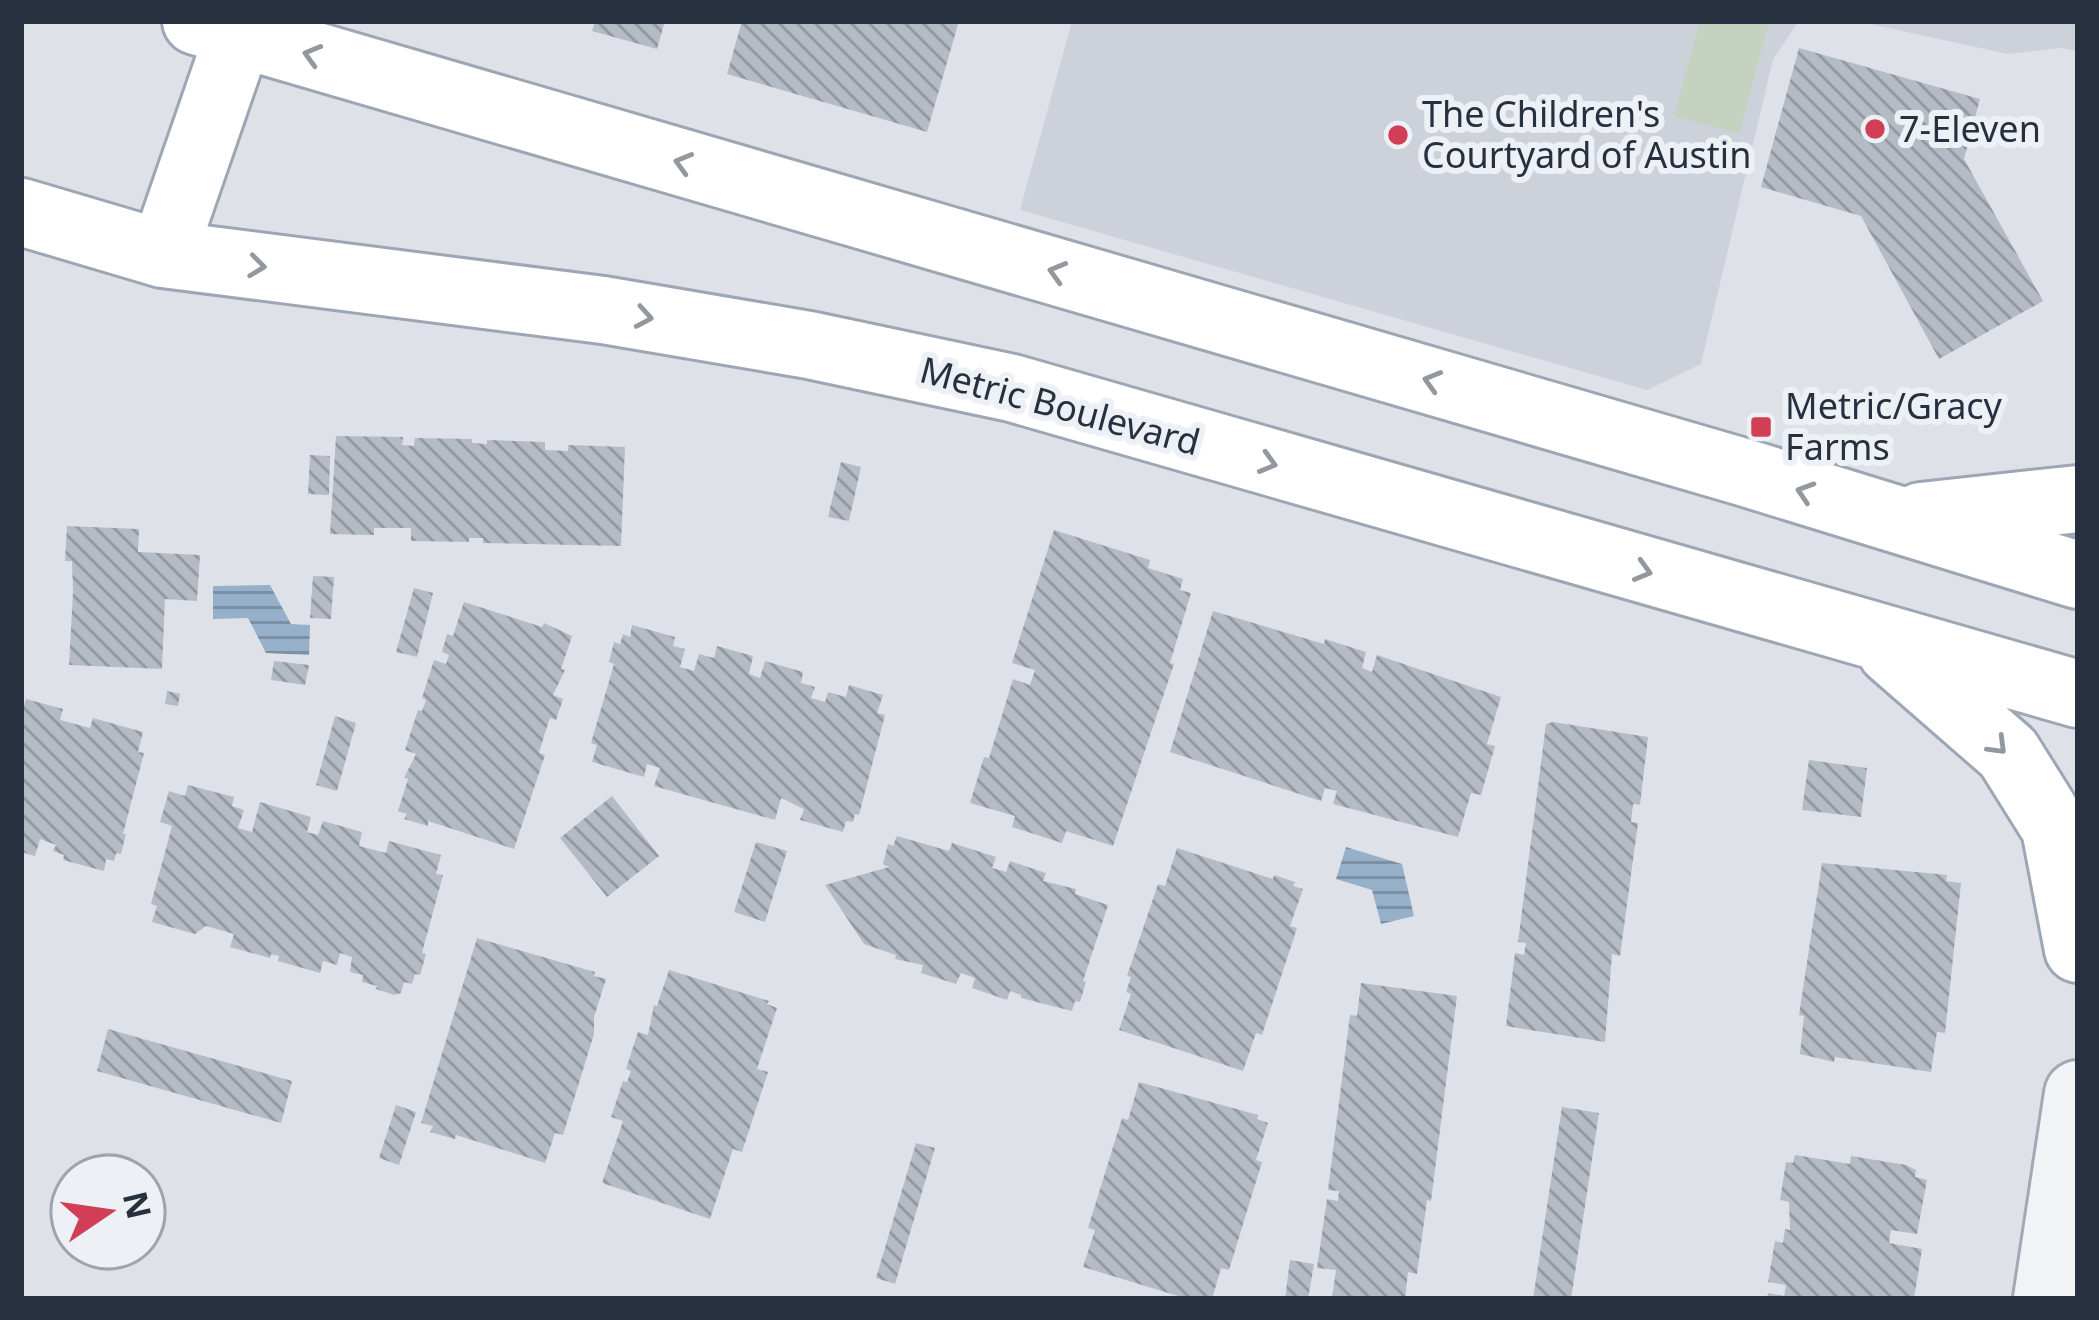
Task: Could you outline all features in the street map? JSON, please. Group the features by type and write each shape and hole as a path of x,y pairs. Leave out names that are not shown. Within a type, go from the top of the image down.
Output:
{"main road":[{"path":"163,254 217,27 1743,472 2078,575"},
{"name":"Metric Boulevard","path":"21,212 163,254 603,310 809,345 1012,388 2078,694"},
{"path":"1887,519 2078,499"},
{"path":"1880,640 2008,752 2055,828 2078,950"}],"street":[{"path":"2047,1299 2078,1094"}],"shaded area":[{"name":"The Children's Courtyard of Austin","path":"1072,21 1799,21 1773,59 1701,364 1647,390 1020,210"},
{"path":"1856,21 2078,21 2078,51 2061,48 2008,54"}],"green space":[{"path":"1700,21 1769,21 1739,134 1674,116"}],"water":[{"path":"270,585 291,624 310,625 309,655 266,653 248,618 213,619 213,586"},
{"path":"1346,847 1402,864 1414,916 1381,924 1372,890 1336,879"}],"building":[{"path":"595,21 665,21 657,49 592,31"},
{"path":"742,21 959,21 927,132 727,74"},
{"path":"1799,48 1980,99 1964,159 2043,301 1939,359 1861,216 1761,187"},
{"path":"336,436 403,437 402,445 414,446 415,438 472,439 472,443 487,444 487,440 545,442 545,450 568,451 568,445 625,447 621,546 483,543 483,538 411,541 411,528 374,528 374,535 330,534"},
{"path":"310,455 330,456 329,495 308,494"},
{"path":"841,462 861,467 849,521 828,517"},
{"path":"67,526 139,529 138,552 200,555 197,601 165,599 162,669 69,665 73,592 72,561 65,561"},
{"path":"1054,530 1150,560 1148,568 1183,579 1180,590 1191,593 1170,663 1174,664 1113,846 1066,831 1062,843 1012,827 1015,816 970,803 1013,679 1030,685 1035,670 1012,663"},
{"path":"313,576 334,577 331,619 310,618"},
{"path":"414,588 433,593 417,657 396,652"},
{"path":"464,602 542,627 544,623 572,636 561,669 565,670 553,695 563,699 544,736 539,753 545,755 514,849 428,821 428,826 404,819 407,814 398,811 408,779 404,778 416,754 405,750 426,700 422,698 434,660 446,664 449,655 442,652 447,634 453,636"},
{"path":"1213,611 1366,652 1362,668 1372,672 1377,655 1501,697 1487,744 1495,746 1481,795 1471,793 1458,837 1333,804 1337,791 1325,788 1321,801 1170,752"},
{"path":"632,625 675,637 673,646 685,649 680,667 694,671 699,654 714,658 717,646 753,656 749,674 760,678 765,661 803,672 801,683 815,687 811,698 825,702 828,692 846,697 849,685 883,695 877,713 885,715 859,815 855,814 853,822 846,821 843,832 800,820 804,809 781,798 775,820 654,786 660,768 647,764 644,777 592,762 597,745 591,743 614,664 609,662 614,642 620,644 623,634 630,637"},
{"path":"274,661 309,665 305,685 271,680"},
{"path":"167,691 180,694 178,706 165,704"},
{"path":"26,699 63,709 60,720 90,728 93,718 143,732 138,752 144,753 121,854 116,853 114,861 106,859 104,871 63,860 64,855 53,851 56,845 40,839 35,856 21,852 21,714"},
{"path":"335,716 356,723 337,791 316,785"},
{"path":"1546,724 1648,737 1640,805 1633,804 1631,822 1638,823 1620,956 1612,954 1605,1042 1506,1026 1515,953 1524,955 1526,943 1518,942"},
{"path":"1809,760 1867,768 1861,817 1802,810"},
{"path":"188,785 234,797 232,806 244,810 238,828 252,832 260,802 311,817 307,832 318,835 323,821 362,832 359,846 386,853 389,841 441,855 436,874 443,875 420,975 415,974 412,984 404,982 401,993 394,995 362,982 363,975 350,972 352,957 340,953 337,965 323,961 320,973 278,961 279,956 230,947 234,934 206,926 195,934 152,922 157,906 151,904 172,826 160,822 169,791 185,796"},
{"path":"612,796 659,856 607,897 560,838"},
{"path":"897,836 949,851 952,843 996,857 992,868 1006,872 1010,861 1046,873 1043,881 1076,889 1075,894 1108,905 1080,1002 1075,1001 1072,1011 1010,991 1007,1000 972,988 975,978 961,973 956,984 921,973 923,965 895,959 896,955 864,944 825,885 889,867 883,864 888,844 893,846"},
{"path":"756,842 787,851 765,922 734,912"},
{"path":"1177,848 1273,879 1274,875 1303,889 1290,926 1297,928 1262,1035 1256,1033 1243,1071 1119,1030 1131,994 1126,992 1131,977 1127,976 1158,884 1165,886"},
{"path":"1822,863 1947,875 1946,881 1961,883 1945,1033 1937,1032 1931,1072 1800,1054 1804,1016 1799,1015"},
{"path":"477,938 606,979 563,1135 555,1133 545,1163 456,1135 455,1139 430,1132 433,1126 421,1123"},
{"path":"669,970 769,1001 777,1008 757,1069 768,1072 742,1152 733,1149 710,1219 602,1183 623,1121 611,1117 631,1071 626,1069 638,1032 648,1035"},
{"path":"1361,983 1457,996 1431,1201 1427,1200 1417,1274 1408,1272 1405,1299 1332,1299 1336,1270 1317,1268 1327,1199 1338,1201 1339,1191 1328,1190 1350,1015 1357,1016"},
{"path":"108,1029 292,1081 281,1123 97,1071"},
{"path":"1139,1082 1258,1115 1257,1119 1268,1123 1256,1160 1262,1162 1229,1270 1221,1268 1212,1299 1188,1299 1083,1267 1095,1230 1088,1228 1122,1118 1128,1120"},
{"path":"396,1105 416,1112 399,1165 379,1158"},
{"path":"1562,1107 1599,1113 1571,1299 1533,1299"},
{"path":"916,1143 935,1148 895,1284 876,1278"},
{"path":"1795,1155 1850,1164 1851,1156 1906,1165 1916,1170 1915,1177 1927,1180 1917,1234 1891,1230 1889,1243 1922,1249 1914,1299 1767,1299 1768,1293 1784,1296 1786,1285 1768,1282 1775,1241 1783,1243 1785,1229 1790,1230 1789,1202 1780,1200 1786,1162 1793,1163"},
{"path":"1290,1260 1314,1264 1308,1299 1285,1299"}],"place":[{"name":"7-Eleven","path":"1875,129"},
{"name":"The Children's Courtyard of Austin","path":"1398,135"},
{"name":"Metric/Gracy Farms","path":"1761,427"}]}
